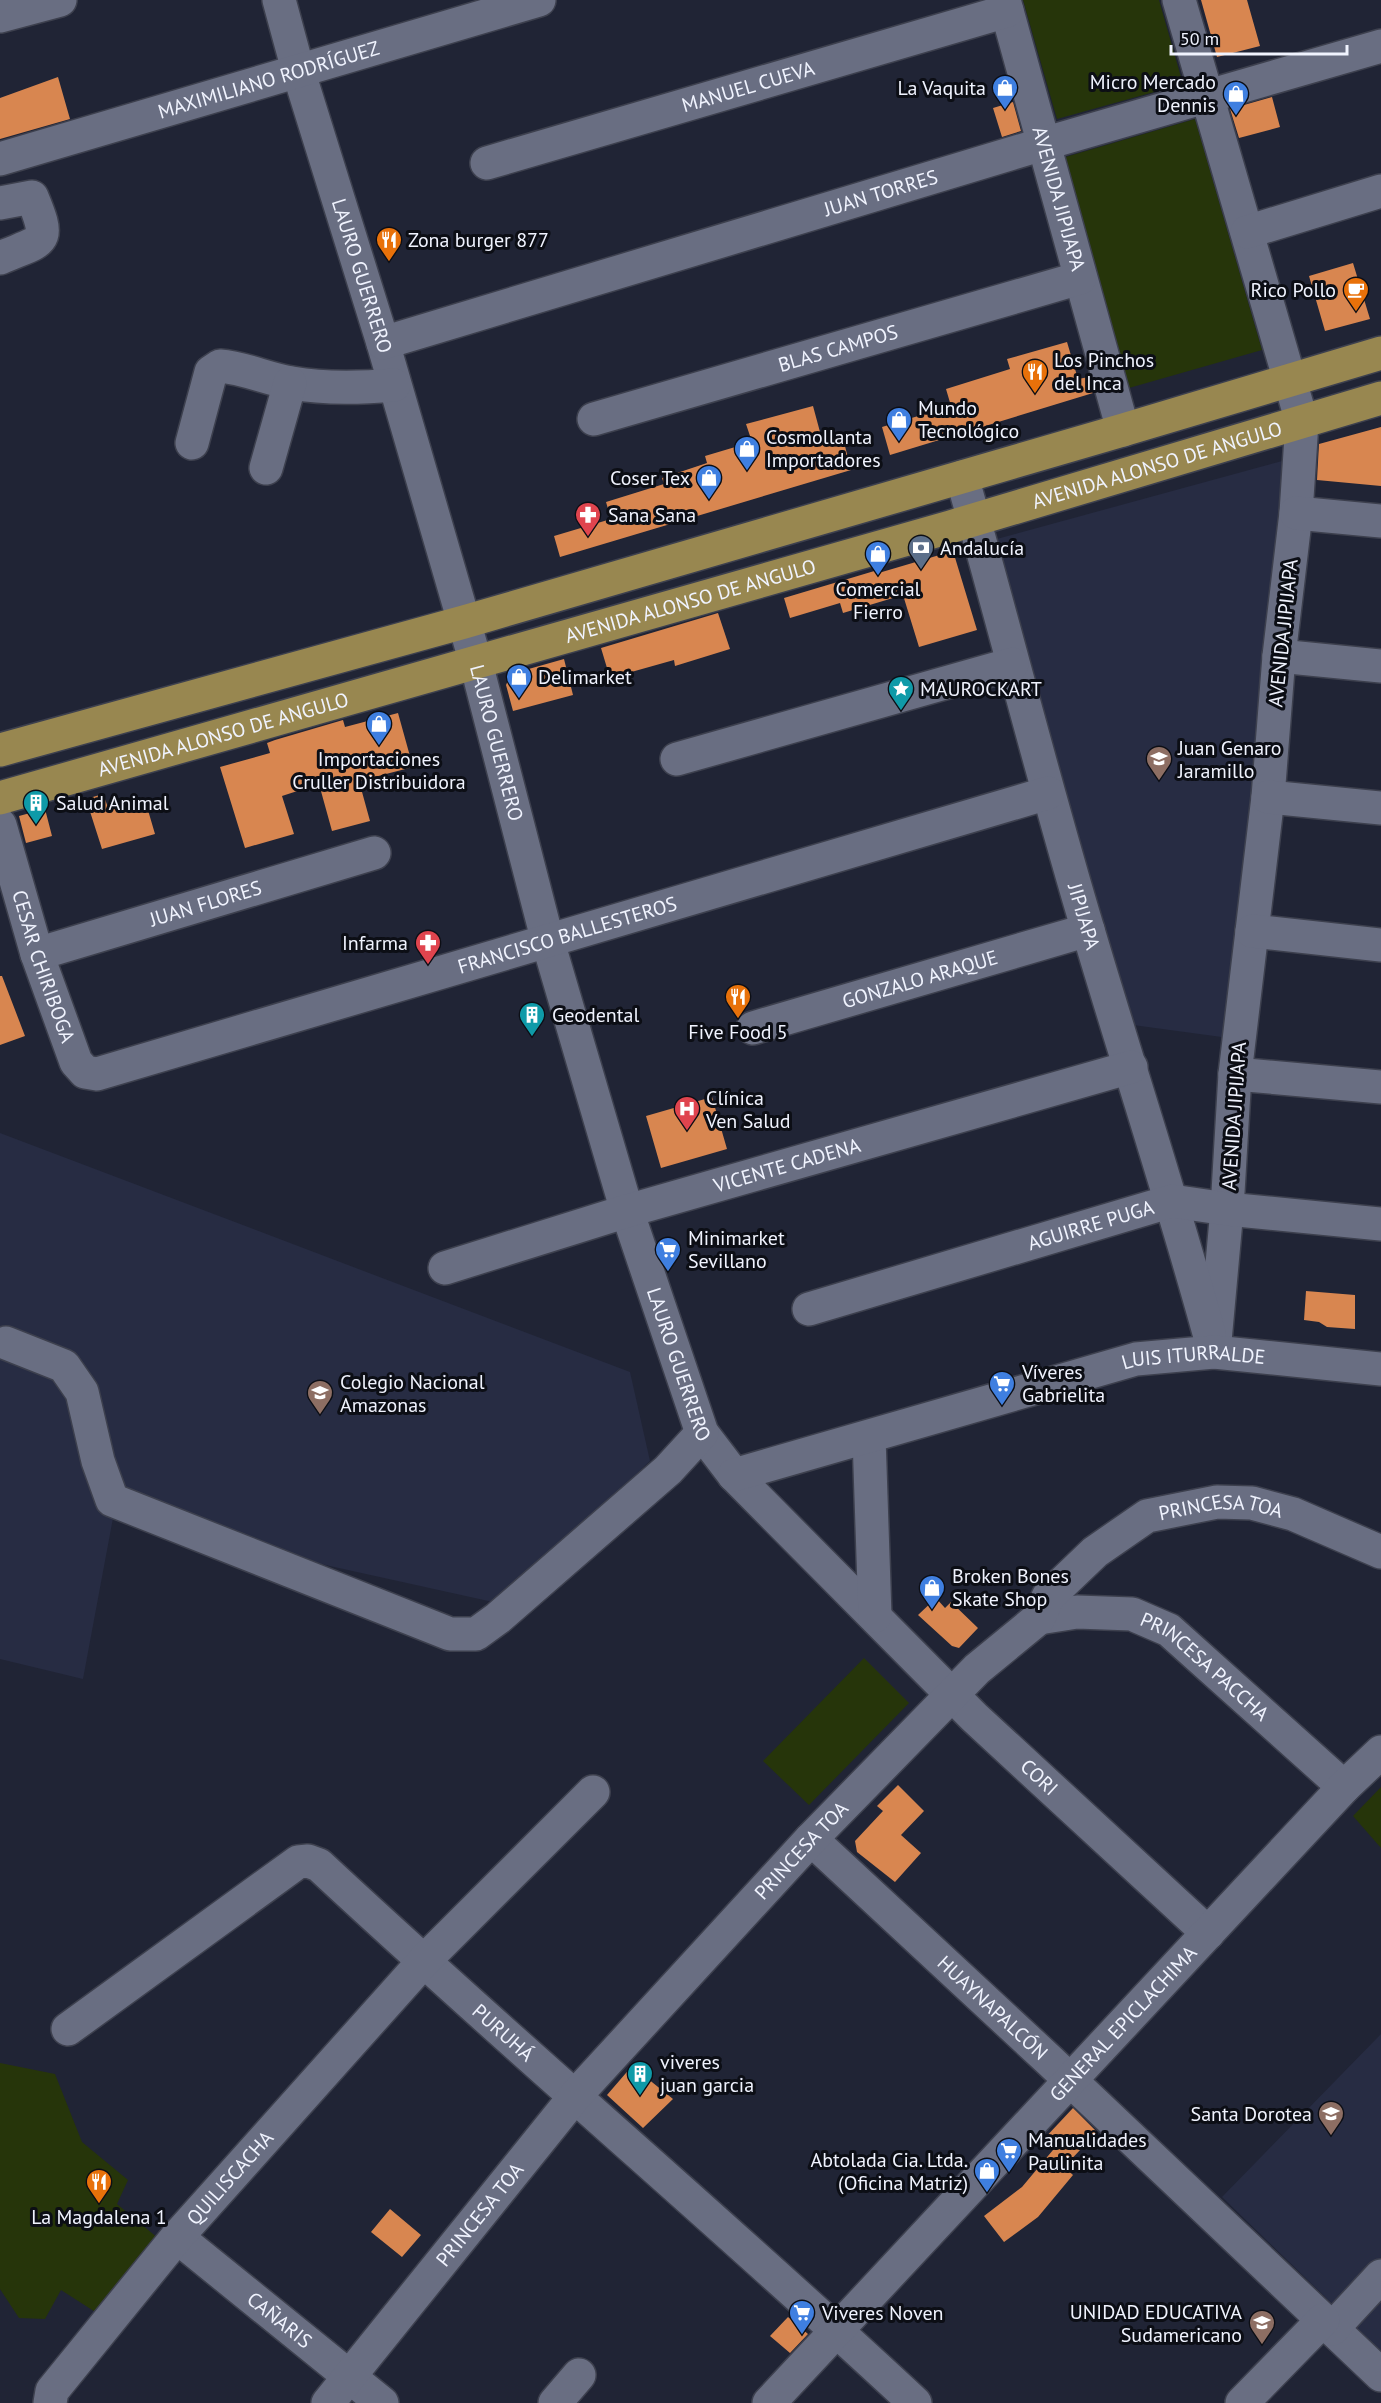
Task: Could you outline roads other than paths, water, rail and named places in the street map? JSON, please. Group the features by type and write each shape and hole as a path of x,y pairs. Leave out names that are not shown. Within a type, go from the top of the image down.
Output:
{"main road":[{"path":"0,750 464,622 1381,353"},
{"name":"AVENIDA ALONSO DE ANGULO","path":"0,798 974,520 1381,398"}],"street":[{"path":"0,16 60,0"},
{"name":"LAURO GUERRERO","path":"279,0 476,663 548,942 627,1211 702,1433 734,1475"},
{"name":"MAXIMILIANO RODRÍGUEZ","path":"0,159 539,0"},
{"name":"AVENIDA JIPIJAPA","path":"1179,0 1302,422 1296,513 1280,656 1268,797 1235,1074 1227,1209 1214,1352"},
{"name":"AVENIDA JIPIJAPA","path":"1006,6 1123,430"},
{"name":"MANUEL CUEVA","path":"487,164 1006,6"},
{"name":"JUAN TORRES","path":"383,344 1043,144 1381,46"},
{"path":"1247,232 1381,191"},
{"path":"0,203 32,197 44,226 43,236 37,242 0,258"},
{"name":"BLAS CAMPOS","path":"594,419 1080,278"},
{"path":"192,443 211,372 220,366 236,367 291,383 334,387 393,385"},
{"path":"266,468 291,383"},
{"name":"JIPIJAPA","path":"962,477 1048,793 1172,1201 1214,1352"},
{"path":"1296,513 1381,521"},
{"path":"1280,656 1381,666"},
{"path":"677,759 1012,664"},
{"name":"FRANCISCO BALLESTEROS","path":"84,1072 97,1074 1048,793"},
{"path":"1268,797 1381,808"},
{"name":"CESAR CHIRIBOGA","path":"0,825 37,954 76,1062 84,1072"},
{"name":"JUAN FLORES","path":"37,954 374,853"},
{"name":"GONZALO ARAQUE","path":"753,1028 1088,930"},
{"path":"1252,931 1381,945"},
{"name":"VICENTE CADENA","path":"445,1268 627,1211 1131,1067"},
{"path":"1235,1074 1381,1087"},
{"name":"AGUIRRE PUGA","path":"809,1309 1172,1201 1227,1209 1381,1224"},
{"path":"6,1343 64,1366 82,1392 98,1461 112,1500 450,1634 476,1634 498,1618 668,1470 702,1433"},
{"name":"LUIS ITURRALDE","path":"734,1475 1136,1359 1214,1352 1381,1369"},
{"path":"869,1437 875,1616"},
{"name":"CORI","path":"734,1475 952,1695 1208,1933"},
{"name":"PRINCESA TOA","path":"328,2403 576,2095 810,1839 977,1669 1039,1618 1048,1597 1095,1552 1147,1516 1217,1502 1252,1503 1293,1514 1381,1552"},
{"name":"PRINCESA PACCHA","path":"1039,1618 1077,1612 1132,1614 1169,1630 1344,1787"},
{"name":"GENERAL EPICLACHIMA","path":"769,2403 1344,1787 1381,1752"},
{"name":"QUILISCACHA","path":"50,2403 52,2391 177,2237 423,1962 593,1792"},
{"name":"HUAYNAPALCÓN","path":"810,1839 1381,2375"},
{"name":"PURUHÁ","path":"68,2029 298,1862 308,1861 319,1865 423,1962 576,2095 915,2403"},
{"name":"CAÑARIS","path":"177,2237 382,2403"},
{"path":"1242,2403 1381,2276"},
{"path":"555,2403 579,2375"}],"place":[{"name":"La Vaquita","path":"1005,111"},
{"name":"Micro Mercado Dennis","path":"1236,117"},
{"name":"Zona burger 877","path":"389,263"},
{"name":"Rico Pollo","path":"1356,313"},
{"name":"Los Pinchos del Inca","path":"1035,395"},
{"name":"Mundo Tecnológico","path":"899,443"},
{"name":"Cosmollanta Importadores","path":"747,472"},
{"name":"Coser Tex","path":"709,501"},
{"name":"Sana Sana","path":"588,538"},
{"name":"Andalucía","path":"921,571"},
{"name":"Comercial Fierro","path":"878,577"},
{"name":"Delimarket","path":"519,700"},
{"name":"MAUROCKART","path":"901,712"},
{"name":"Importaciones Cruller Distribuidora","path":"379,747"},
{"name":"Juan Genaro Jaramillo","path":"1159,782"},
{"name":"Salud Animal","path":"36,826"},
{"name":"Infarma","path":"428,966"},
{"name":"Five Food 5","path":"738,1020"},
{"name":"Geodental","path":"532,1038"},
{"name":"Clínica Ven Salud","path":"687,1132"},
{"name":"Minimarket Sevillano","path":"668,1273"},
{"name":"Víveres Gabrielita","path":"1002,1407"},
{"name":"Colegio Nacional Amazonas","path":"320,1416"},
{"name":"Broken Bones Skate Shop","path":"932,1611"},
{"name":"viveres juan garcia","path":"640,2097"},
{"name":"Santa Dorotea","path":"1331,2137"},
{"name":"Manualidades Paulinita","path":"1009,2174"},
{"name":"Abtolada Cia. Ltda. (Oficina Matriz)","path":"987,2194"},
{"name":"La Magdalena 1","path":"99,2205"},
{"name":"Viveres Noven","path":"802,2336"},
{"name":"UNIDAD EDUCATIVA Sudamericano","path":"1262,2346"}]}
